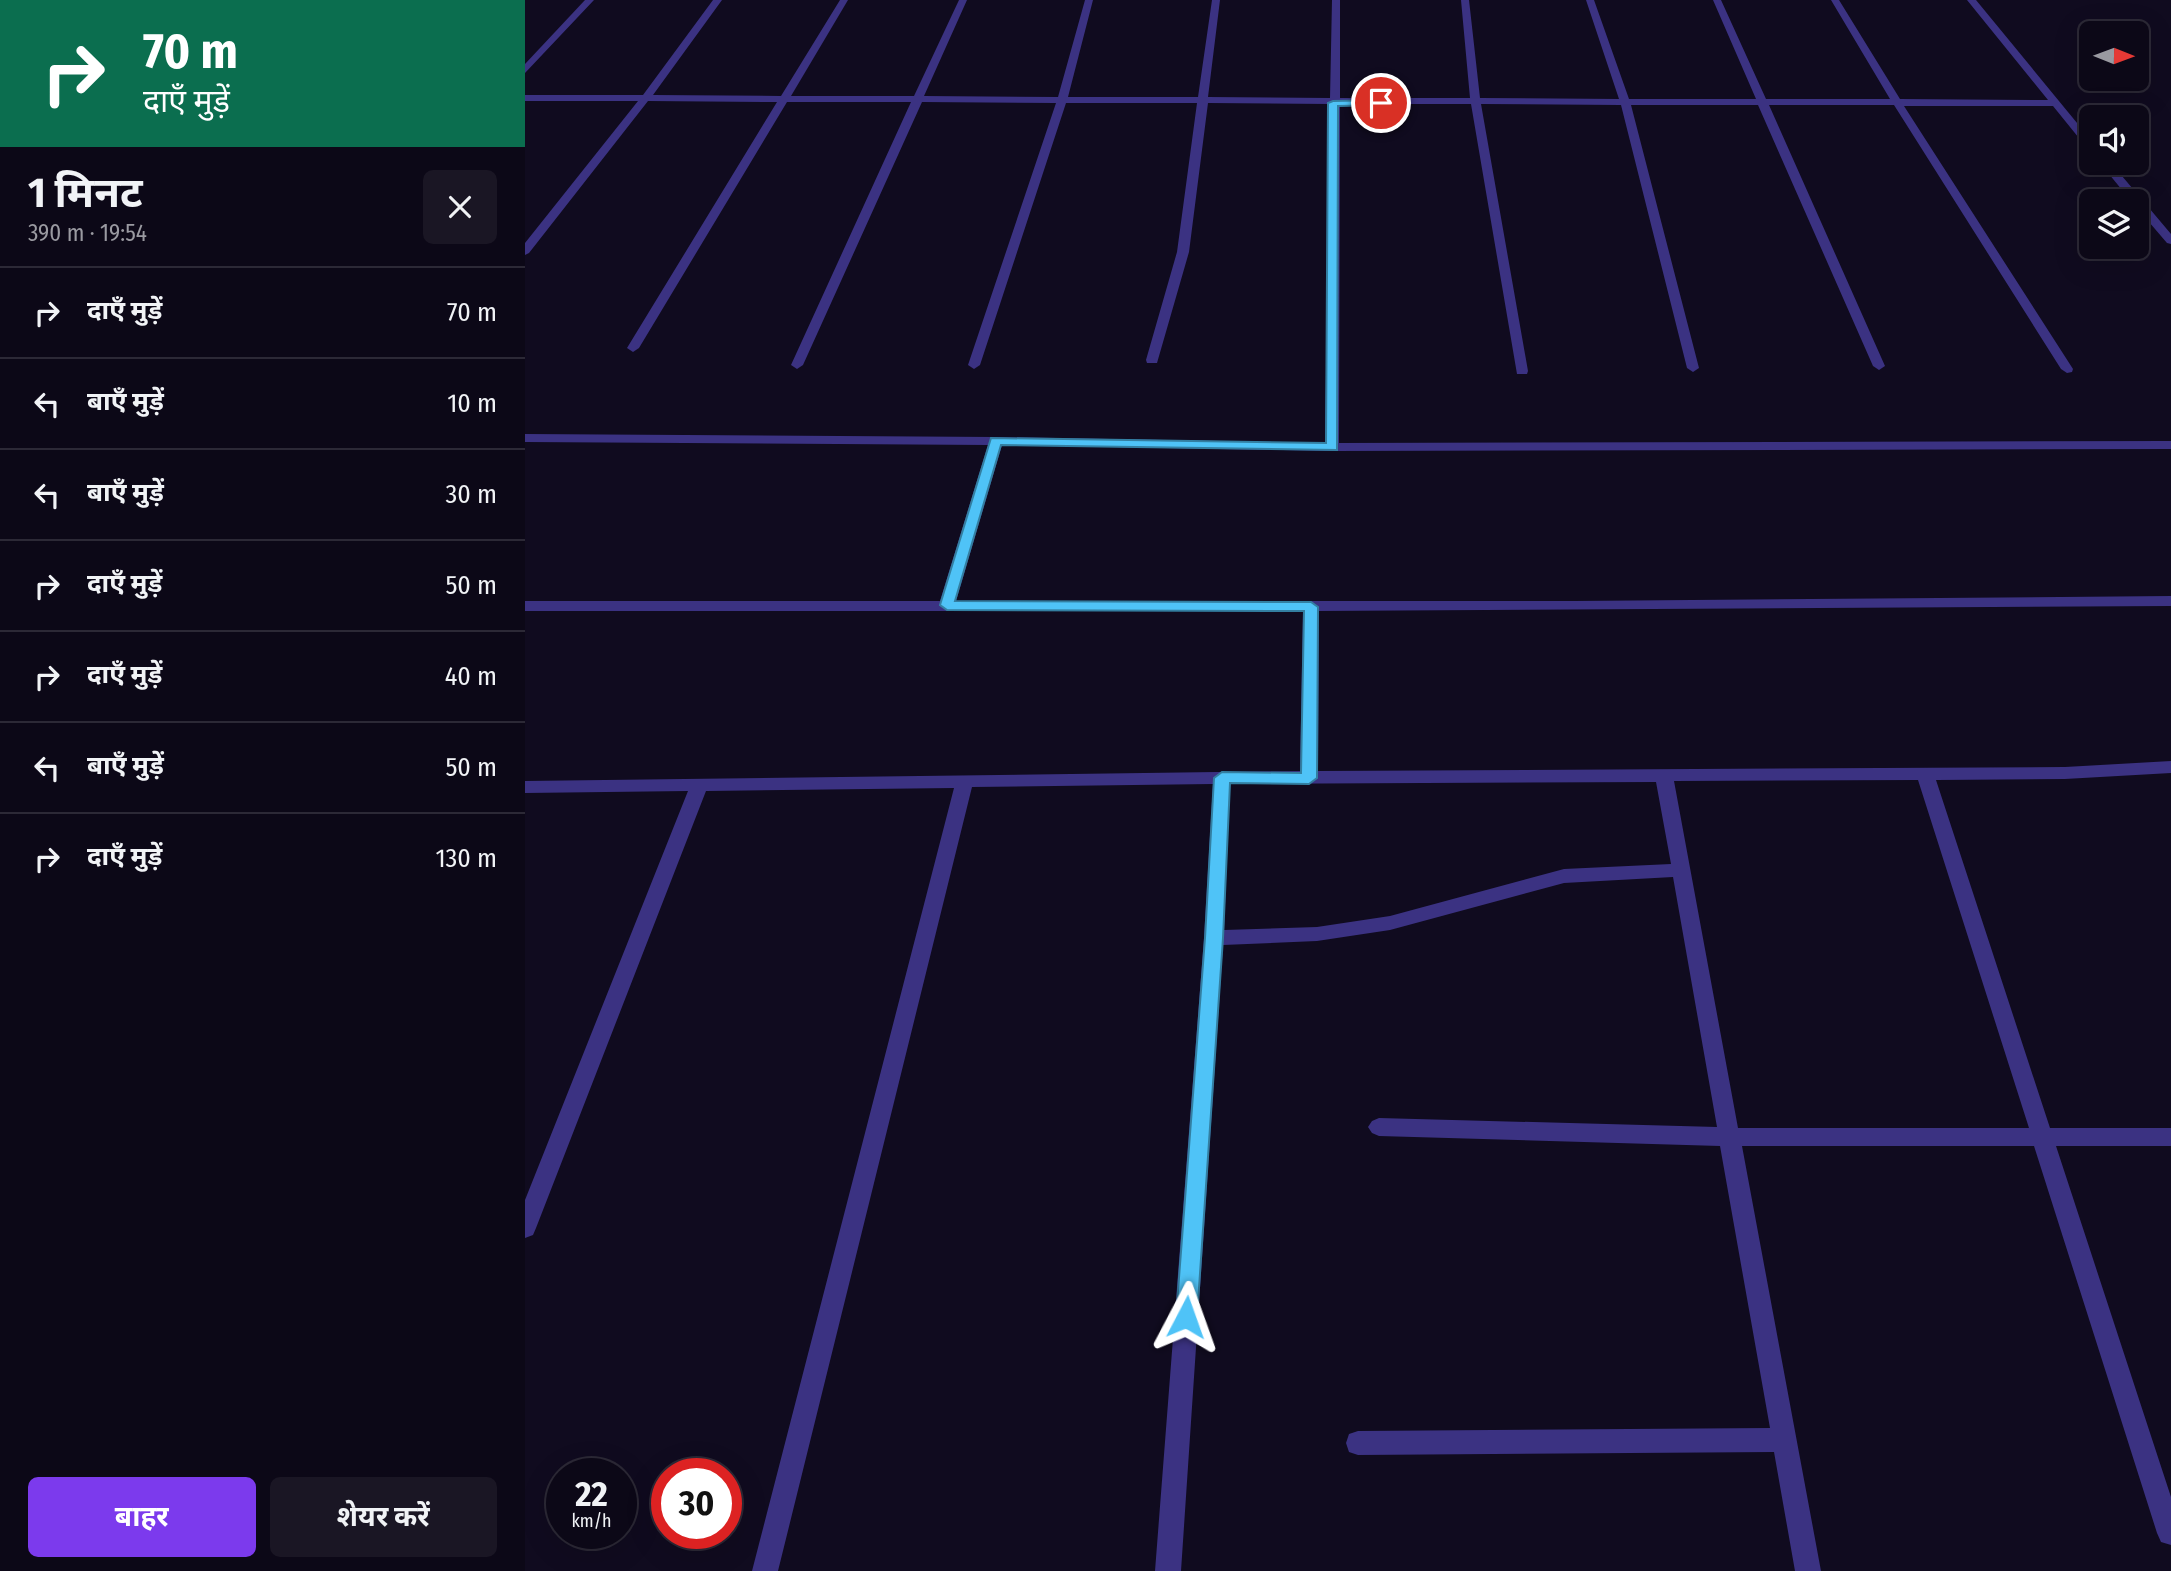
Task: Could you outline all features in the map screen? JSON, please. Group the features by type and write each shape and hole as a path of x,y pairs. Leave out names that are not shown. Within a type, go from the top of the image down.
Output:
{"street":[{"path":"525,70 590,0"},
{"path":"525,251 645,99 718,0"},
{"path":"633,348 844,0"},
{"path":"797,365 963,0"},
{"path":"974,365 1062,100 1089,0"},
{"path":"1152,360 1183,252 1205,101 1216,0"},
{"path":"1332,447 1336,0"},
{"path":"1465,0 1476,103 1522,371"},
{"path":"1590,0 1626,103 1693,368"},
{"path":"1717,0 1879,366"},
{"path":"1835,0 2067,369"},
{"path":"1971,0 2079,132"},
{"path":"525,98 919,98 1333,103 2055,103"},
{"path":"2115,175 2171,242"},
{"path":"525,438 996,441 1332,447 2171,445"},
{"path":"947,605 996,441"},
{"path":"525,606 1311,607 2171,601"},
{"path":"1309,778 1311,607"},
{"path":"525,787 1222,778 2065,773 2171,767"},
{"path":"1925,774 2044,1137 2169,1533"},
{"path":"1664,775 1808,1571"},
{"path":"1168,1571 1214,938 1222,778"},
{"path":"765,1571 964,783"},
{"path":"525,1228 699,786"},
{"path":"1214,938 1317,934 1390,923 1564,876 1681,870"},
{"path":"1379,1127 1730,1137 2171,1137"},
{"path":"1358,1443 1784,1440"}],"route":[{"path":"1186,1317 1214,938 1222,778 1309,778 1311,607 947,605 996,441 1332,447 1333,103 1381,103"}]}
